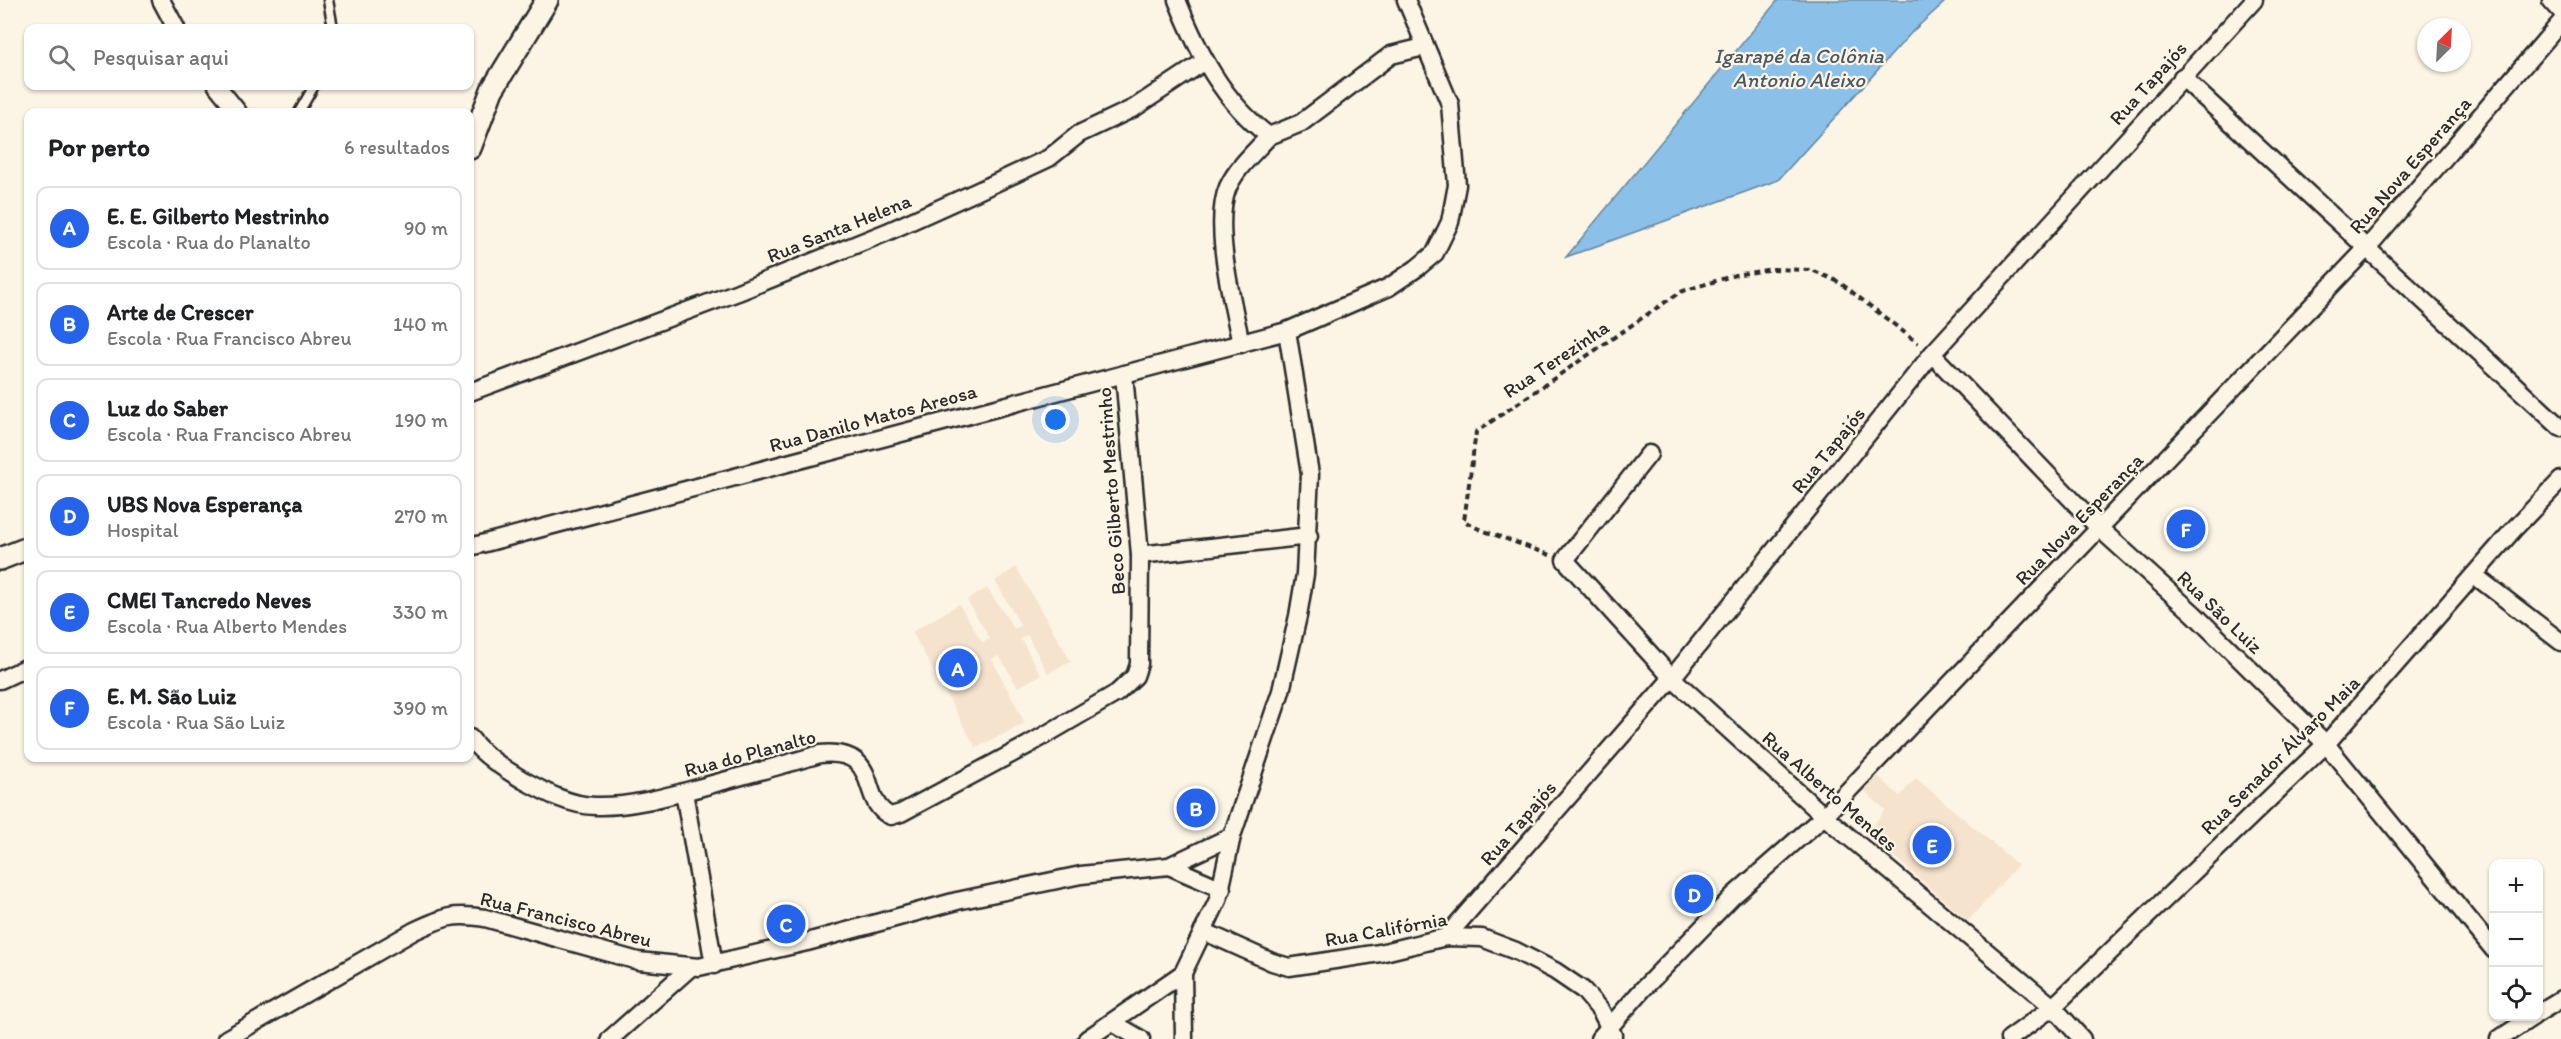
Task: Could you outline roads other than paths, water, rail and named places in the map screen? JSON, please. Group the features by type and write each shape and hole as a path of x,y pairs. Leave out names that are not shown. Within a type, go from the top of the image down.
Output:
{"street":[{"path":"162,0 174,24"},
{"path":"474,137 492,90 547,0"},
{"path":"1177,0 1204,61 1240,113 1269,136"},
{"name":"Rua Danilo Matos Areosa","path":"474,546 1287,331 1389,287 1418,268 1435,253 1450,222 1457,184 1450,104 1406,0"},
{"name":"Rua Tapajós","path":"1446,937 1672,678 1932,354 2254,0"},
{"path":"2551,0 2561,11"},
{"name":"Rua Nova Esperança","path":"1608,1035 1642,989 1733,896 1824,816 2367,248 2561,22"},
{"path":"1241,344 1225,250 1223,207 1235,174 1269,136 1301,123 1391,55 1424,47"},
{"name":"Rua Santa Helena","path":"474,391 738,292 927,214 1049,158 1079,134 1134,108 1204,61"},
{"path":"2182,77 2561,428"},
{"path":"220,90 235,108"},
{"path":"1184,1039 1183,973 1222,889 1232,837 1281,691 1298,616 1309,536 1310,474 1287,331"},
{"name":"Rua São Luiz","path":"1932,354 2099,528 2194,614 2326,744 2489,945"},
{"name":"Beco Gilberto Mestrinho","path":"1124,374 1140,555 1139,664 1136,676"},
{"name":"Rua Alberto Mendes","path":"1649,454 1565,560 1672,678 1824,816 2053,1007 2082,1039"},
{"name":"Rua Senador Álvaro Maia","path":"2009,1039 2053,1007 2326,744 2513,530 2561,480"},
{"path":"1140,555 1309,536"},
{"path":"0,559 24,550"},
{"path":"2474,575 2561,642"},
{"path":"0,680 24,669"},
{"name":"Rua do Planalto","path":"474,744 499,766 542,791 576,804 595,806 633,804 820,754 843,754 859,763 883,812 896,816 1097,705 1117,693 1136,676"},
{"path":"684,792 714,965"},
{"name":"Rua Francisco Abreu","path":"226,1039 446,916 463,915 485,918 638,961 691,967 714,965 957,901 1081,875 1169,866 1232,837"},
{"name":"Rua Francisco Abreu","path":"1169,866 1222,889"},
{"name":"Rua Califórnia","path":"1203,931 1272,962 1289,967 1380,953 1446,937 1482,938 1516,951 1555,971 1583,990 1602,1011 1608,1035"},
{"path":"610,1039 691,967"},
{"path":"1087,1039 1183,973"},
{"path":"2543,1009 2561,999"},
{"path":"2499,1039 2525,1021"},
{"path":"1113,1023 1141,1039"}],"lane":[{"path":"328,0 332,24"},
{"path":"301,108 312,90"}],"water":[{"name":"Igarapé da Colônia Antonio Aleixo","path":"1778,0 1947,0 1913,31 1778,180 1566,257"}],"place":[{"name":"E. M. São Luiz","path":"2186,529"},
{"name":"E. E. Gilberto Mestrinho","path":"958,668"},
{"name":"Arte de Crescer","path":"1196,808"},
{"name":"CMEI Tancredo Neves","path":"1932,845"},
{"name":"UBS Nova Esperança","path":"1694,894"},
{"name":"Luz do Saber","path":"786,924"}]}
